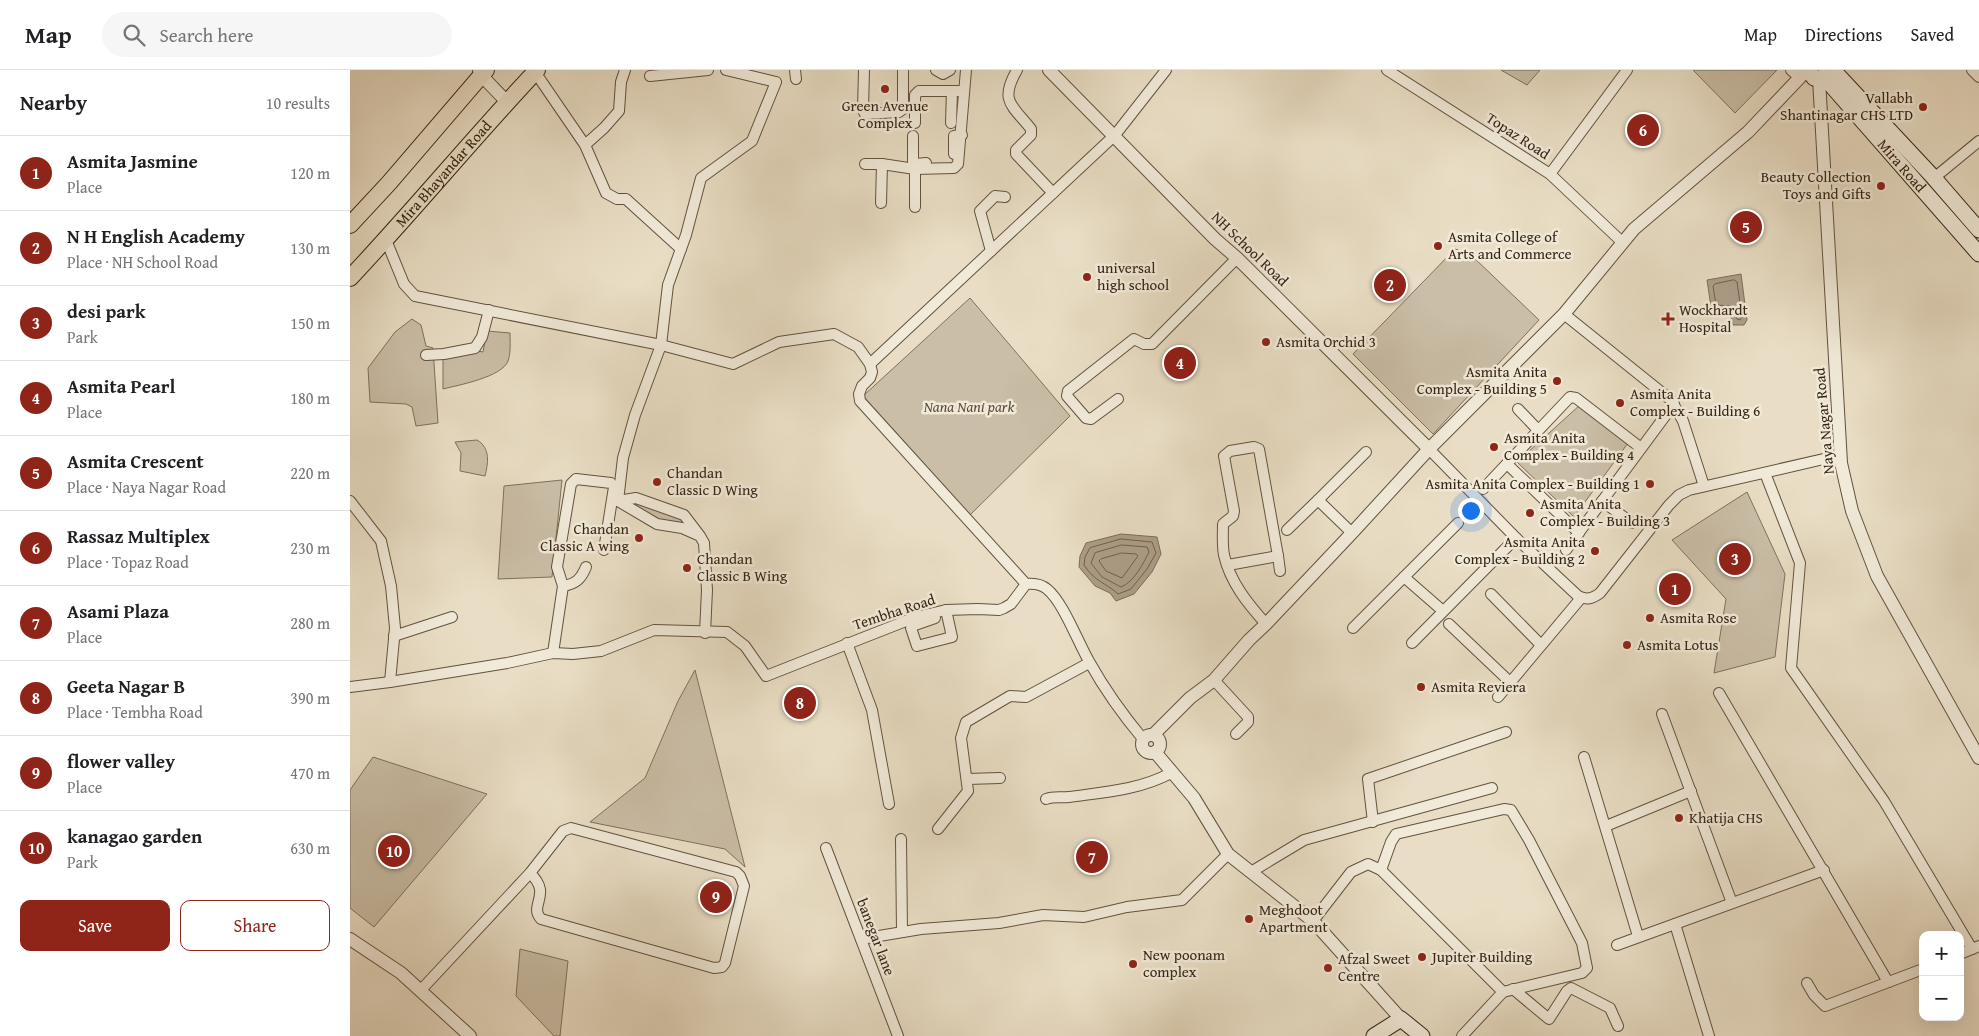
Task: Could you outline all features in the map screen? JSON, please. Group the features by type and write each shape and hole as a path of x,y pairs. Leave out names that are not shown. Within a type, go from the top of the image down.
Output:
{"main road":[{"name":"Mira Bhayandar Road","path":"350,278 416,208 536,71"},
{"path":"350,224 389,183 482,72"},
{"name":"Mira Road","path":"1814,73 1934,178 1979,230"},
{"name":"Mira Road","path":"1814,73 1979,254"},
{"path":"1374,1036 1401,1019 1422,1036"}],"street":[{"path":"585,145 619,111 621,82 625,70"},
{"path":"650,76 708,70"},
{"path":"618,501 623,458 632,424 661,345 668,285 681,249 701,178 752,142 776,82 726,70"},
{"path":"864,70 863,110 865,114 899,112 903,109 903,70"},
{"path":"936,70 944,74 950,70"},
{"path":"865,164 882,164 914,169 954,168 958,164 962,135 966,70"},
{"path":"1017,70 1007,94 1008,101 1031,129 1031,135 1016,150 1016,154 1053,193"},
{"name":"NH School Road","path":"1049,70 1115,135 1215,239 1237,258 1429,450"},
{"path":"870,364 1115,135 1166,70"},
{"name":"Topaz Road","path":"1387,70 1550,174 1622,242"},
{"path":"1550,174 1627,70"},
{"path":"1972,70 1979,77"},
{"path":"536,71 585,145 606,193 617,199 626,199 681,249"},
{"path":"482,72 507,102"},
{"path":"1148,737 1190,698 1214,680 1249,640 1429,450 1564,314 1634,229 1814,73"},
{"name":"Naya Nagar Road","path":"1814,73 1841,455 1852,511 1877,576 1979,758"},
{"path":"951,123 952,91"},
{"path":"915,123 915,95 919,92 964,91"},
{"path":"913,136 913,162 916,164 952,162 954,159 954,136 962,135"},
{"path":"1934,178 1979,141"},
{"path":"881,203 882,164"},
{"path":"914,169 915,207"},
{"path":"991,251 980,211 995,196 1005,197"},
{"path":"386,240 404,284 415,296 661,345 733,364 779,342 834,334 858,347 870,364 872,372 870,378 862,386 859,394 860,401 1026,584 1035,583 1047,589 1058,603 1090,663 1120,712 1148,737 1158,738 1160,745 1155,752 1194,798 1228,854 1313,921 1401,1019"},
{"path":"1118,399 1091,419 1086,418 1067,396 1068,391 1134,339 1144,344 1152,344 1237,258"},
{"path":"426,354 444,354 475,348 482,337 489,310"},
{"path":"1564,314 1674,404 1683,421 1704,486"},
{"path":"1483,489 1566,400 1573,397 1641,448"},
{"path":"1566,550 1674,404"},
{"path":"1518,409 1538,430"},
{"path":"1266,624 1237,588 1224,554 1223,524 1233,516 1234,512 1224,456 1230,451 1254,447 1259,449 1280,571"},
{"path":"1429,450 1516,538 1581,598 1593,598 1600,593 1668,505 1679,495 1704,486 1841,455"},
{"path":"1287,530 1366,452"},
{"path":"1507,464 1579,533"},
{"path":"1765,473 1800,563 1791,668 1884,801 1976,948 1964,952"},
{"path":"553,653 563,586 557,567 571,484 576,479 611,482 614,487 604,550"},
{"path":"350,687 507,664 553,653 573,654 601,651 654,630 704,633 707,590 704,543 700,536 684,515 636,498 618,501"},
{"path":"1318,500 1352,533"},
{"path":"350,501 381,541 391,586 394,636 390,682"},
{"path":"618,501 658,524 682,528 700,536"},
{"path":"1602,501 1632,524"},
{"path":"1353,628 1458,523"},
{"path":"1412,643 1516,538"},
{"path":"1228,565 1278,556"},
{"path":"563,586 572,585 581,579 586,567"},
{"path":"1404,577 1443,611"},
{"name":"Tembha Road","path":"704,633 727,632 745,646 766,676 916,617 978,608 999,610 1011,604 1026,584"},
{"path":"1491,594 1541,645"},
{"path":"1498,697 1581,598"},
{"path":"394,636 452,617"},
{"path":"1449,624 1510,682"},
{"path":"847,643 872,710 889,804"},
{"path":"938,829 968,791 961,738 966,722 1010,696 1026,698 1090,663"},
{"path":"1214,680 1248,717 1248,722 1236,734"},
{"path":"1719,693 1888,982"},
{"path":"1662,714 1732,903"},
{"path":"1373,822 1368,779 1506,732"},
{"path":"1584,757 1638,936"},
{"path":"1046,799 1136,788 1172,773"},
{"path":"967,778 1000,778"},
{"path":"1251,872 1304,840 1492,788"},
{"path":"1606,826 1691,791"},
{"path":"1381,870 1391,842 1396,834 1504,809 1511,810 1529,840 1582,943 1587,968 1582,973 1508,990 1462,1036"},
{"path":"420,991 530,873 563,831 571,828 736,872 744,886 725,963 722,967 714,968 542,919 538,916 537,910 541,890 540,884 530,873"},
{"path":"901,839 902,932"},
{"name":"banegar lane","path":"826,848 898,1036"},
{"path":"861,938 902,932 998,923 1043,915 1084,917 1127,907 1182,900 1228,854"},
{"path":"1313,921 1351,872 1368,864 1381,870 1508,990 1549,1018 1571,988 1610,1008 1618,1026"},
{"path":"1617,945 1824,870"},
{"path":"1674,924 1709,1036"},
{"path":"350,939 401,974 470,1036"},
{"path":"1807,983 1814,995 1825,1006 1919,970"}],"green space":[{"path":"1501,70 1540,70 1527,85"},
{"path":"1693,70 1777,70 1735,113"},
{"path":"1455,249 1470,254 1539,320 1433,434 1353,354"},
{"name":"Nana Nani park","path":"970,298 1070,416 970,515 863,396"},
{"path":"412,319 421,325 426,346 433,348 438,423 416,426 412,407 406,404 370,402 368,368 395,332"},
{"path":"487,331 510,333 510,355 504,367 498,372 479,380 443,389 443,359 478,351 483,352"},
{"path":"1580,405 1628,443 1574,517 1517,462"},
{"path":"477,440 485,447 487,456 485,476 460,471 461,453 455,442"},
{"path":"562,480 552,577 498,579 504,486"},
{"path":"1747,492 1785,574 1775,657 1714,673 1726,599 1672,540"},
{"path":"636,498 684,515 700,536 657,524 618,501"},
{"path":"695,670 745,867 725,849 590,822 645,778 678,701"},
{"path":"373,757 487,794 374,927 350,908 350,790"},
{"path":"520,949 568,961 560,1036 554,1036 516,996"}],"water":[{"path":"1741,274 1747,320 1744,325 1733,325 1729,310 1715,311 1711,307 1707,280"},
{"path":"1121,534 1157,537 1161,554 1152,572 1134,594 1116,601 1110,593 1095,586 1079,567 1080,556 1086,543"}],"place":[{"name":"Green Avenue Complex","path":"885,89"},
{"name":"Vallabh Shantinagar CHS LTD","path":"1923,107"},
{"name":"Rassaz Multiplex","path":"1643,130"},
{"name":"Beauty Collection Toys and Gifts","path":"1881,186"},
{"name":"Asmita Crescent","path":"1746,227"},
{"name":"Asmita College of Arts and Commerce","path":"1438,246"},
{"name":"universal high school","path":"1087,277"},
{"name":"N H English Academy","path":"1390,285"},
{"name":"Wockhardt Hospital","path":"1668,319"},
{"name":"Asmita Orchid 3","path":"1266,342"},
{"name":"Asmita Pearl","path":"1180,363"},
{"name":"Asmita Anita Complex - Building 5","path":"1557,381"},
{"name":"Asmita Anita Complex - Building 6","path":"1620,403"},
{"name":"Asmita Anita Complex - Building 4","path":"1494,447"},
{"name":"Chandan Classic D Wing","path":"657,482"},
{"name":"Asmita Anita Complex - Building 1","path":"1650,484"},
{"name":"Asmita Anita Complex - Building 3","path":"1530,513"},
{"name":"Chandan Classic A wing","path":"639,538"},
{"name":"Asmita Anita Complex - Building 2","path":"1595,551"},
{"name":"desi park","path":"1735,559"},
{"name":"Chandan Classic B Wing","path":"687,568"},
{"name":"Asmita Jasmine","path":"1675,589"},
{"name":"Asmita Rose","path":"1650,618"},
{"name":"Asmita Lotus","path":"1627,645"},
{"name":"Asmita Reviera","path":"1421,687"},
{"name":"Geeta Nagar B","path":"800,703"},
{"name":"Khatija CHS","path":"1679,818"},
{"name":"kanagao garden","path":"394,851"},
{"name":"Asami Plaza","path":"1092,857"},
{"name":"flower valley","path":"716,897"},
{"name":"Meghdoot Apartment","path":"1249,919"},
{"name":"Jupiter Building","path":"1422,957"},
{"name":"New poonam complex","path":"1133,964"},
{"name":"Afzal Sweet Centre","path":"1328,968"}]}
